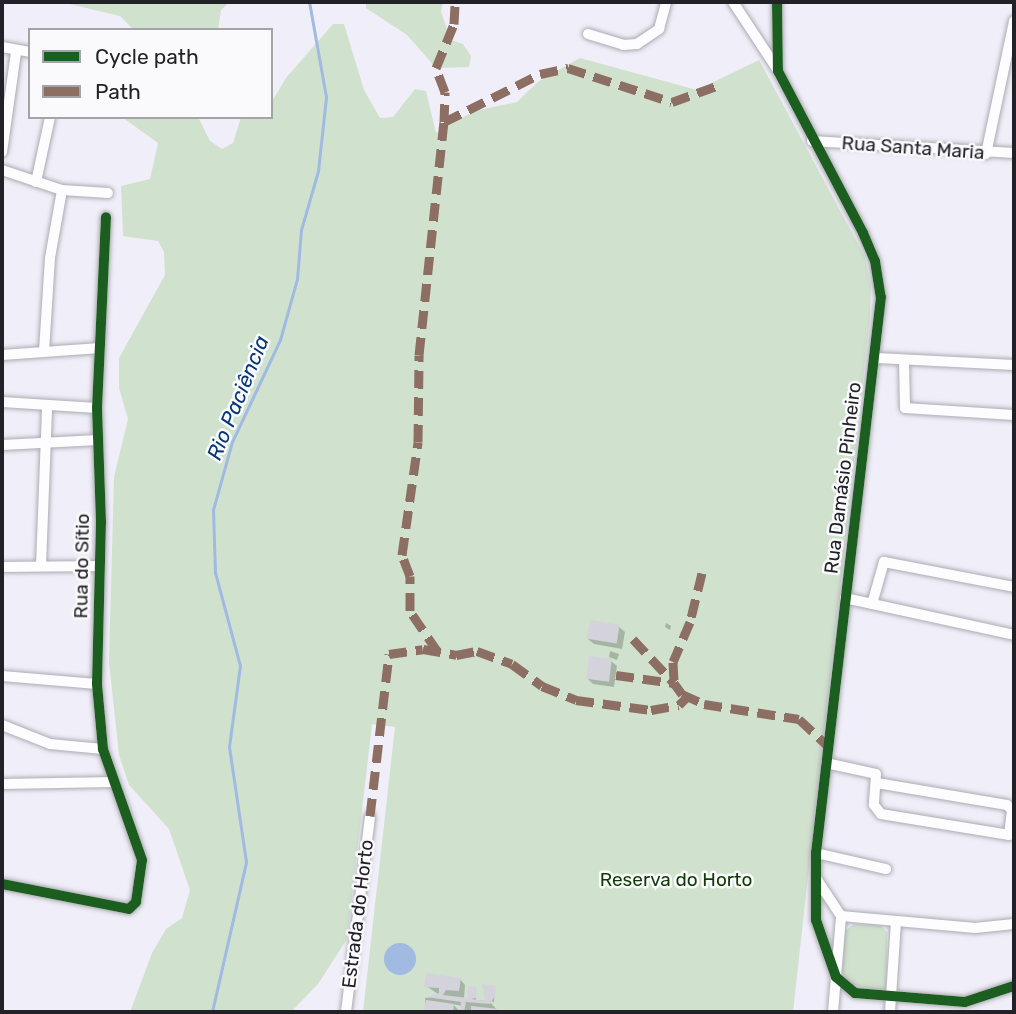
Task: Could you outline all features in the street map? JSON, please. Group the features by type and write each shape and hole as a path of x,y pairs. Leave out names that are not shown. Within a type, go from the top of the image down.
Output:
{"street":[{"path":"587,34 623,45 637,44 659,29 666,2"},
{"path":"733,2 778,71"},
{"name":"Rua Damásio Pinheiro","path":"777,2 778,71 811,141 875,261 881,297 877,358 845,598 814,875 816,920 836,977"},
{"path":"986,154 1014,21"},
{"path":"2,47 16,52 28,52"},
{"path":"2,152 16,52"},
{"path":"37,181 50,119"},
{"name":"Rua Santa Maria","path":"811,141 986,154 1014,153"},
{"path":"2,170 62,190 108,193"},
{"path":"44,351 50,258 62,190"},
{"name":"Rua do Sítio","path":"2,884 133,908 142,860 103,749 97,684 100,566 97,408 106,217"},
{"path":"2,355 100,348"},
{"path":"877,358 1014,365"},
{"path":"904,360 904,406 907,410 1014,415"},
{"path":"2,402 47,408 97,408"},
{"path":"41,566 47,408"},
{"path":"2,445 98,440"},
{"path":"872,604 884,562 1014,587"},
{"path":"2,567 100,566"},
{"path":"845,598 1014,635"},
{"path":"2,676 97,684"},
{"path":"2,727 50,744 103,749"},
{"path":"826,762 876,774 875,812 1009,835 1012,810 1007,805 877,783"},
{"path":"2,784 114,782"},
{"name":"Estrada do Horto","path":"346,1012 370,816"},
{"path":"816,853 886,869"},
{"path":"814,875 841,916 833,1012"},
{"path":"841,916 975,928 1014,924"},
{"path":"890,1012 896,921"},
{"path":"836,977 851,992 892,998 965,1002 1014,986"}],"green space":[{"path":"61,2 230,2 221,10 218,28 132,28 120,16"},
{"path":"366,2 443,2 441,12 451,40 463,44 471,56 469,67 436,68 407,35 366,8"},
{"name":"Reserva do Horto","path":"333,24 344,24 364,90 380,118 393,117 415,89 426,91 436,133 474,111 517,102 539,81 580,58 697,90 759,60 865,257 871,286 870,317 793,1012 363,1012 395,727 372,724 347,939 318,984 291,1012 130,1012 152,953 166,929 182,918 190,890 169,829 129,785 119,755 109,662 114,477 128,419 119,388 119,358 165,275 164,252 158,241 123,236 121,186 150,179 158,143 125,119 199,119 210,141 222,149 233,143 240,119 273,119 273,100 286,78"},
{"path":"854,924 880,925 887,932 887,987 883,991 850,984 842,972 845,931"}],"water":[{"path":"400,943 411,948 416,959 411,970 400,975 389,970 384,959 389,948"}],"building":[{"path":"590,620 620,625 617,643 587,639"},
{"path":"589,656 612,659 609,682 586,679"},
{"path":"426,973 461,978 459,991 446,990 443,995 468,998 468,986 477,987 476,998 471,999 485,1001 482,984 496,986 495,996 490,1004 466,1002 464,1012 460,1012 461,1002 427,997 439,993 439,988 424,987"},
{"path":"426,1000 454,1004 453,1012 424,1012"},
{"path":"471,1006 499,1009 498,1012 471,1012"}],"waterway":[{"name":"Rio Paciência","path":"212,1012 246,862 229,747 240,666 215,573 213,510 232,442 280,340 297,279 301,230 318,171 326,97 309,2"}],"marked path":[{"path":"438,652 410,611 410,576 402,555 418,442 419,355 444,122 445,92 436,68 454,24 455,2"},
{"path":"444,122 540,74 568,68 672,102 722,84"},
{"path":"702,573 690,622 673,662 674,683 682,694 704,704 799,719 828,746"},
{"path":"633,639 674,683"},
{"path":"370,816 389,654 423,649 456,655 477,651 512,664 542,686 576,700 651,710 679,705 686,698"},
{"path":"616,675 674,683"}],"cycle path":[{"path":"777,2 778,71 863,233 875,261 881,297 816,853 816,920 836,977 855,993 965,1002 1014,986"},
{"path":"2,884 129,909 136,902 142,860 103,749 97,684 101,522 97,408 106,217"}]}
